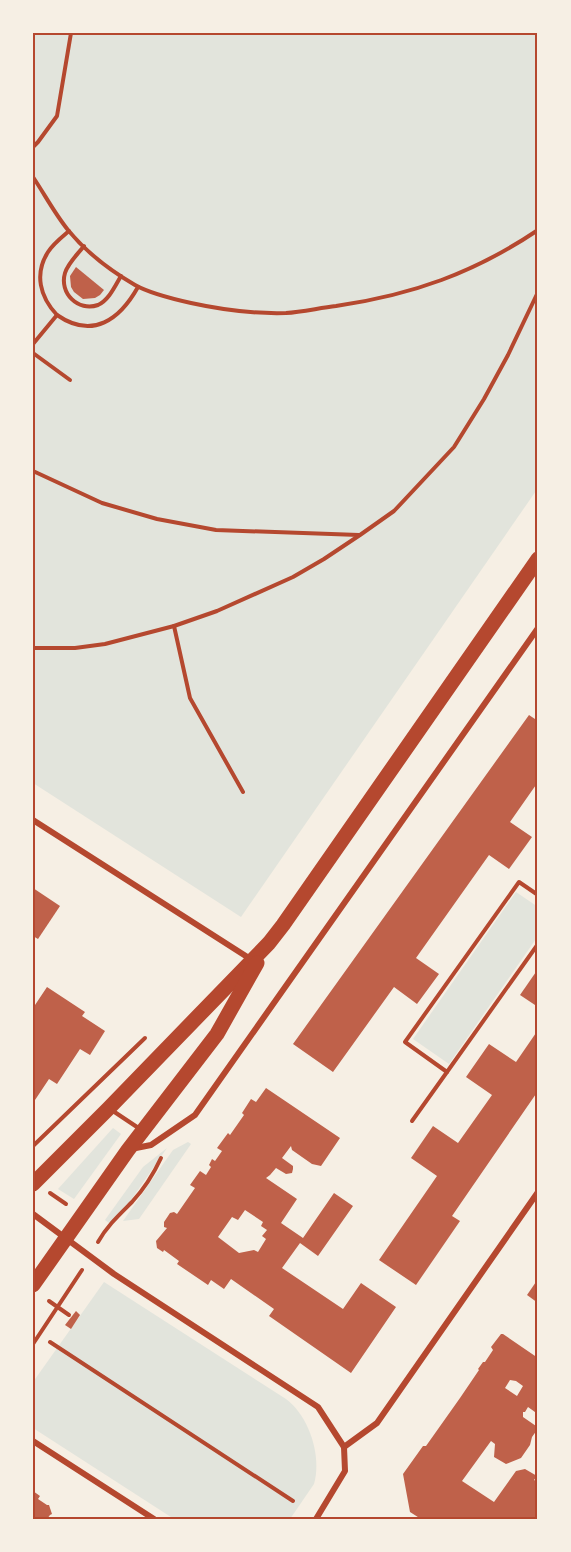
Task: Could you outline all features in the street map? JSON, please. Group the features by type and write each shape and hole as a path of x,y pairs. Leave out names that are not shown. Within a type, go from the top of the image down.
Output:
{"main road":[{"path":"33,1184 269,943 538,559"},
{"path":"33,1285 128,1150 217,1034 269,943"}],"street":[{"path":"128,1150 151,1145 195,1115 538,628"},
{"path":"33,820 252,960"},
{"path":"344,1447 377,1423 538,1192"},
{"path":"33,1214 114,1274 318,1407 344,1447 345,1471 319,1518"},
{"path":"33,1441 154,1519"}],"lane":[{"path":"109,1108 143,1131"}],"path":[{"path":"33,147 57,116 71,33"},
{"path":"33,177 69,231 102,263 138,287 174,299 249,313 288,313 382,298 437,282 479,265 538,230"},
{"path":"69,231 48,252 41,269 41,287 45,299 57,315 75,324 93,326 102,324 123,310 138,287"},
{"path":"84,246 70,264 64,277 65,290 72,300 82,306 97,305 109,296 121,276"},
{"path":"33,648 75,648 105,644 174,626 227,607 293,577 360,535 394,511 454,447 508,355 538,292"},
{"path":"33,344 57,315"},
{"path":"33,353 70,380"},
{"path":"33,471 102,503 157,519 216,530 360,535"},
{"path":"174,626 190,698 243,792"},
{"path":"447,1072 405,1042 519,882 538,895"},
{"path":"412,1121 538,944"},
{"path":"33,1146 153,1030 184,1030"},
{"path":"112,1222 133,1200 155,1170 161,1156"},
{"path":"50,1193 72,1208"},
{"path":"33,1344 83,1268"},
{"path":"50,1301 69,1315"},
{"path":"50,1342 294,1501"}],"shaded area":[{"path":"33,33 538,33 538,488 241,917 33,783"},
{"path":"516,892 538,907 538,936 449,1064 413,1039"},
{"path":"113,1128 121,1134 74,1199 58,1189"},
{"path":"188,1142 191,1144 139,1219 123,1221 173,1150"},
{"path":"167,1148 122,1213 109,1223 105,1220 143,1167"},
{"path":"104,1282 294,1406 312,1437 316,1473 314,1484 290,1519 174,1519 33,1428 33,1382"}],"building":[{"path":"76,267 104,290 100,295 83,299 74,292 70,276"},
{"path":"529,715 538,721 538,782 510,822 532,837 509,869 489,855 416,958 439,974 417,1004 394,987 333,1072 293,1044"},
{"path":"33,888 60,906 38,939 33,936"},
{"path":"538,969 538,1007 520,995"},
{"path":"47,987 85,1012 82,1016 105,1031 90,1055 80,1049 57,1084 49,1079 33,1103 33,1008"},
{"path":"538,1030 538,1091 452,1216 460,1221 416,1285 379,1260 437,1176 411,1158 433,1126 458,1143 492,1095 466,1077 489,1044 516,1062"},
{"path":"266,1088 340,1138 321,1166 312,1164 292,1150 291,1146 282,1158 293,1166 292,1173 286,1174 276,1168 266,1178 297,1199 281,1223 303,1238 334,1193 353,1206 318,1256 300,1243 282,1268 343,1309 361,1283 396,1307 351,1373 269,1316 274,1309 231,1279 224,1289 211,1280 208,1285 177,1264 179,1261 164,1250 163,1252 157,1248 156,1241 167,1228 164,1227 164,1222 170,1213 177,1214 195,1188 190,1185 200,1171 206,1175 211,1167 209,1165 212,1159 215,1161 222,1151 217,1148 228,1133 230,1135 244,1115 242,1113 251,1099 256,1102","holes":["245,1210 263,1222 261,1226 267,1230 262,1236 266,1239 258,1252 254,1250 239,1253 218,1237 232,1217 238,1220"]},
{"path":"538,1279 538,1303 527,1295"},
{"path":"76,1311 80,1315 71,1329 65,1325"},
{"path":"503,1334 538,1358 538,1408 535,1412 528,1407 523,1412 523,1417 536,1426 537,1430 521,1458 506,1464 494,1457 495,1444 491,1441 462,1481 494,1502 516,1471 525,1469 537,1476 534,1480 538,1482 536,1484 538,1485 538,1519 421,1519 410,1512 403,1474 423,1446 426,1446 485,1362 493,1350 491,1347","holes":["510,1380 523,1386 517,1396 505,1388"]},
{"path":"33,1491 40,1496 38,1499 49,1505 52,1514 47,1519 33,1519"}]}
